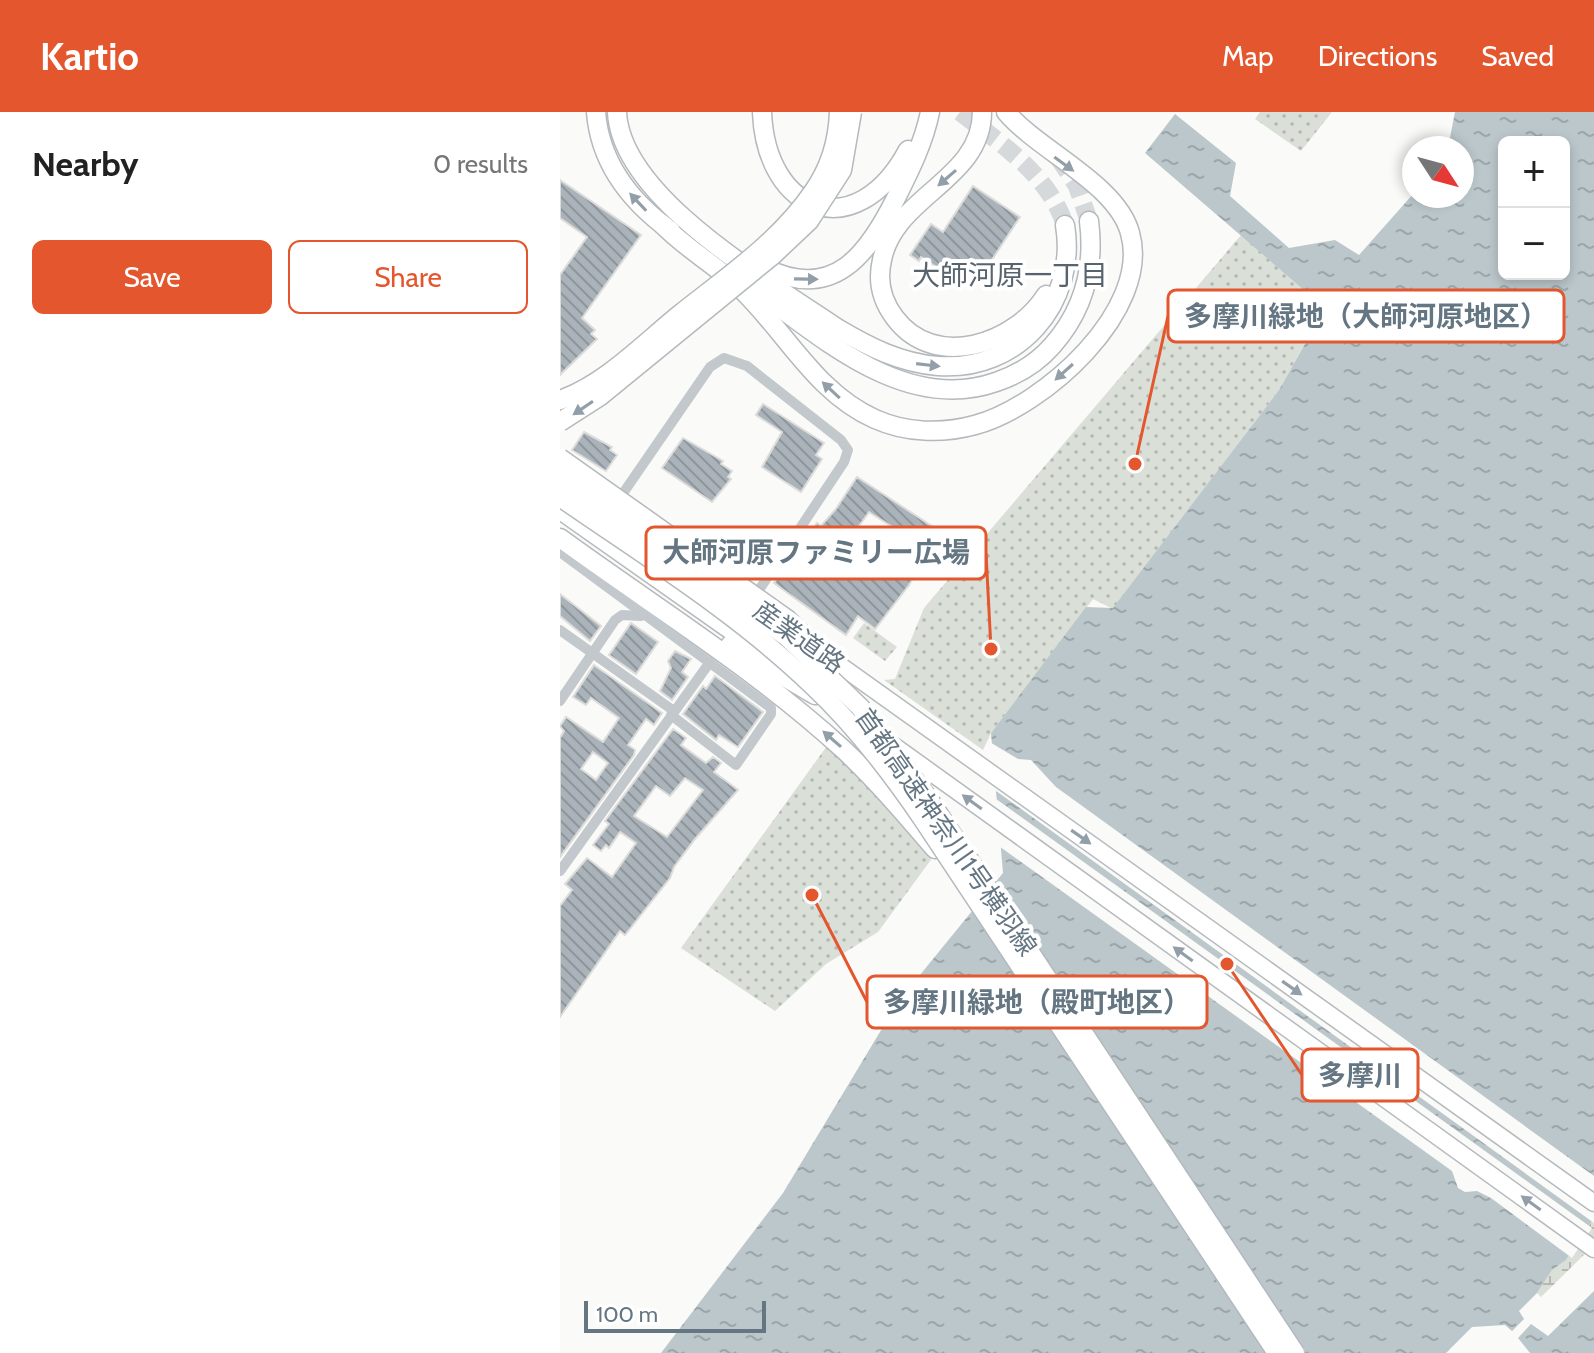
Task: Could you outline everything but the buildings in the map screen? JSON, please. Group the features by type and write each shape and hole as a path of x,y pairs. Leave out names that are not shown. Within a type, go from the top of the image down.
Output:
{"highway":[{"path":"598,112 605,145 617,177 662,224 742,290 823,383 848,404 876,420 907,428 941,431 978,425 1031,398 1083,354 1121,301 1133,264 1130,231 1117,207 1034,140 1006,112"},
{"path":"617,112 623,143 647,183 688,221 866,345 909,362 952,367 978,363 1002,354 1035,330 1052,306 1063,281 1068,253 1060,226 1056,262 1047,294 1024,321 1000,336 975,345 940,347 918,338 892,314 880,282 885,248 907,214 967,159 978,139 982,112"},
{"path":"762,112 765,144 780,179 808,201 842,208 865,201 885,185 908,149 921,112"},
{"path":"560,400 607,373 786,225 812,195 826,170 835,143 839,112"},
{"path":"560,422 611,388 773,255 809,221 842,170 852,112"},
{"path":"688,221 786,277 808,280 839,272 859,257 882,225 917,154 930,112"},
{"path":"662,224 874,369 921,388 951,391 982,387 1016,374 1032,364 1060,336 1085,288 1091,257 1089,221"},
{"path":"560,458 787,619 852,685 901,760"},
{"name":"首都高速神奈川1号横羽線","path":"560,477 807,654 860,707 901,760 1295,1353"},
{"name":"首都高速神奈川1号横羽線","path":"560,497 759,639 855,723 973,894 1277,1353"},
{"path":"560,529 727,644 817,696 855,723"},
{"path":"560,538 740,665 844,750 896,804 973,894"}],"main road":[{"name":"産業道路","path":"560,469 1594,1203"},
{"name":"産業道路","path":"560,511 1594,1249"}],"street":[{"path":"613,507 710,367 724,358 747,366 841,440 848,450 844,462 759,590 760,609 741,639"},
{"path":"560,552 771,708 771,714 736,765 673,713 560,630"},
{"path":"560,701 592,652 622,615 645,617"},
{"path":"560,871 710,662"}],"green space":[{"path":"1260,112 1332,112 1301,151 1255,119"},
{"path":"1241,235 1325,307 1279,390 1113,609 1093,599 991,733 983,750 884,680 895,679 924,608"},
{"path":"864,623 897,647 885,661 853,638"},
{"path":"832,739 933,857 878,932 826,964 775,1011 681,948"},
{"path":"1594,1218 1594,1245 1541,1297 1537,1293 1552,1270 1566,1260"}],"water":[{"path":"1455,112 1594,112 1594,1218 1566,1260 1552,1270 1537,1293 1519,1311 1524,1319 1512,1331 1505,1325 1472,1327 1446,1353 661,1353 783,1193 898,1002 1003,873 991,733 1086,607 1113,608 1279,390 1325,308 1145,153 1175,114 1236,163 1230,196 1289,248 1335,240 1359,255 1402,207 1474,208 1474,136 1450,136"},
{"path":"1594,1291 1594,1353 1530,1353 1518,1338 1531,1324 1548,1336"}],"pier":[{"path":"988,741 1018,759 1031,760 1056,787 1594,1176 1594,1223 992,788"},
{"path":"992,796 1592,1228 1572,1258 1491,1198 1477,1191 1465,1192 1458,1188 1452,1171 996,844"}],"tunnel":[{"path":"960,112 1022,161 1058,207 1065,225"},
{"path":"1058,157 1077,186 1089,221"}],"place":[{"name":"多摩川緑地（大師河原地区）","path":"1135,464"},
{"name":"大師河原ファミリー広場","path":"991,649"},
{"name":"多摩川緑地（殿町地区）","path":"812,895"},
{"name":"多摩川","path":"1227,964"}],"district":[{"name":"大師河原一丁目","path":"1010,275"}]}
